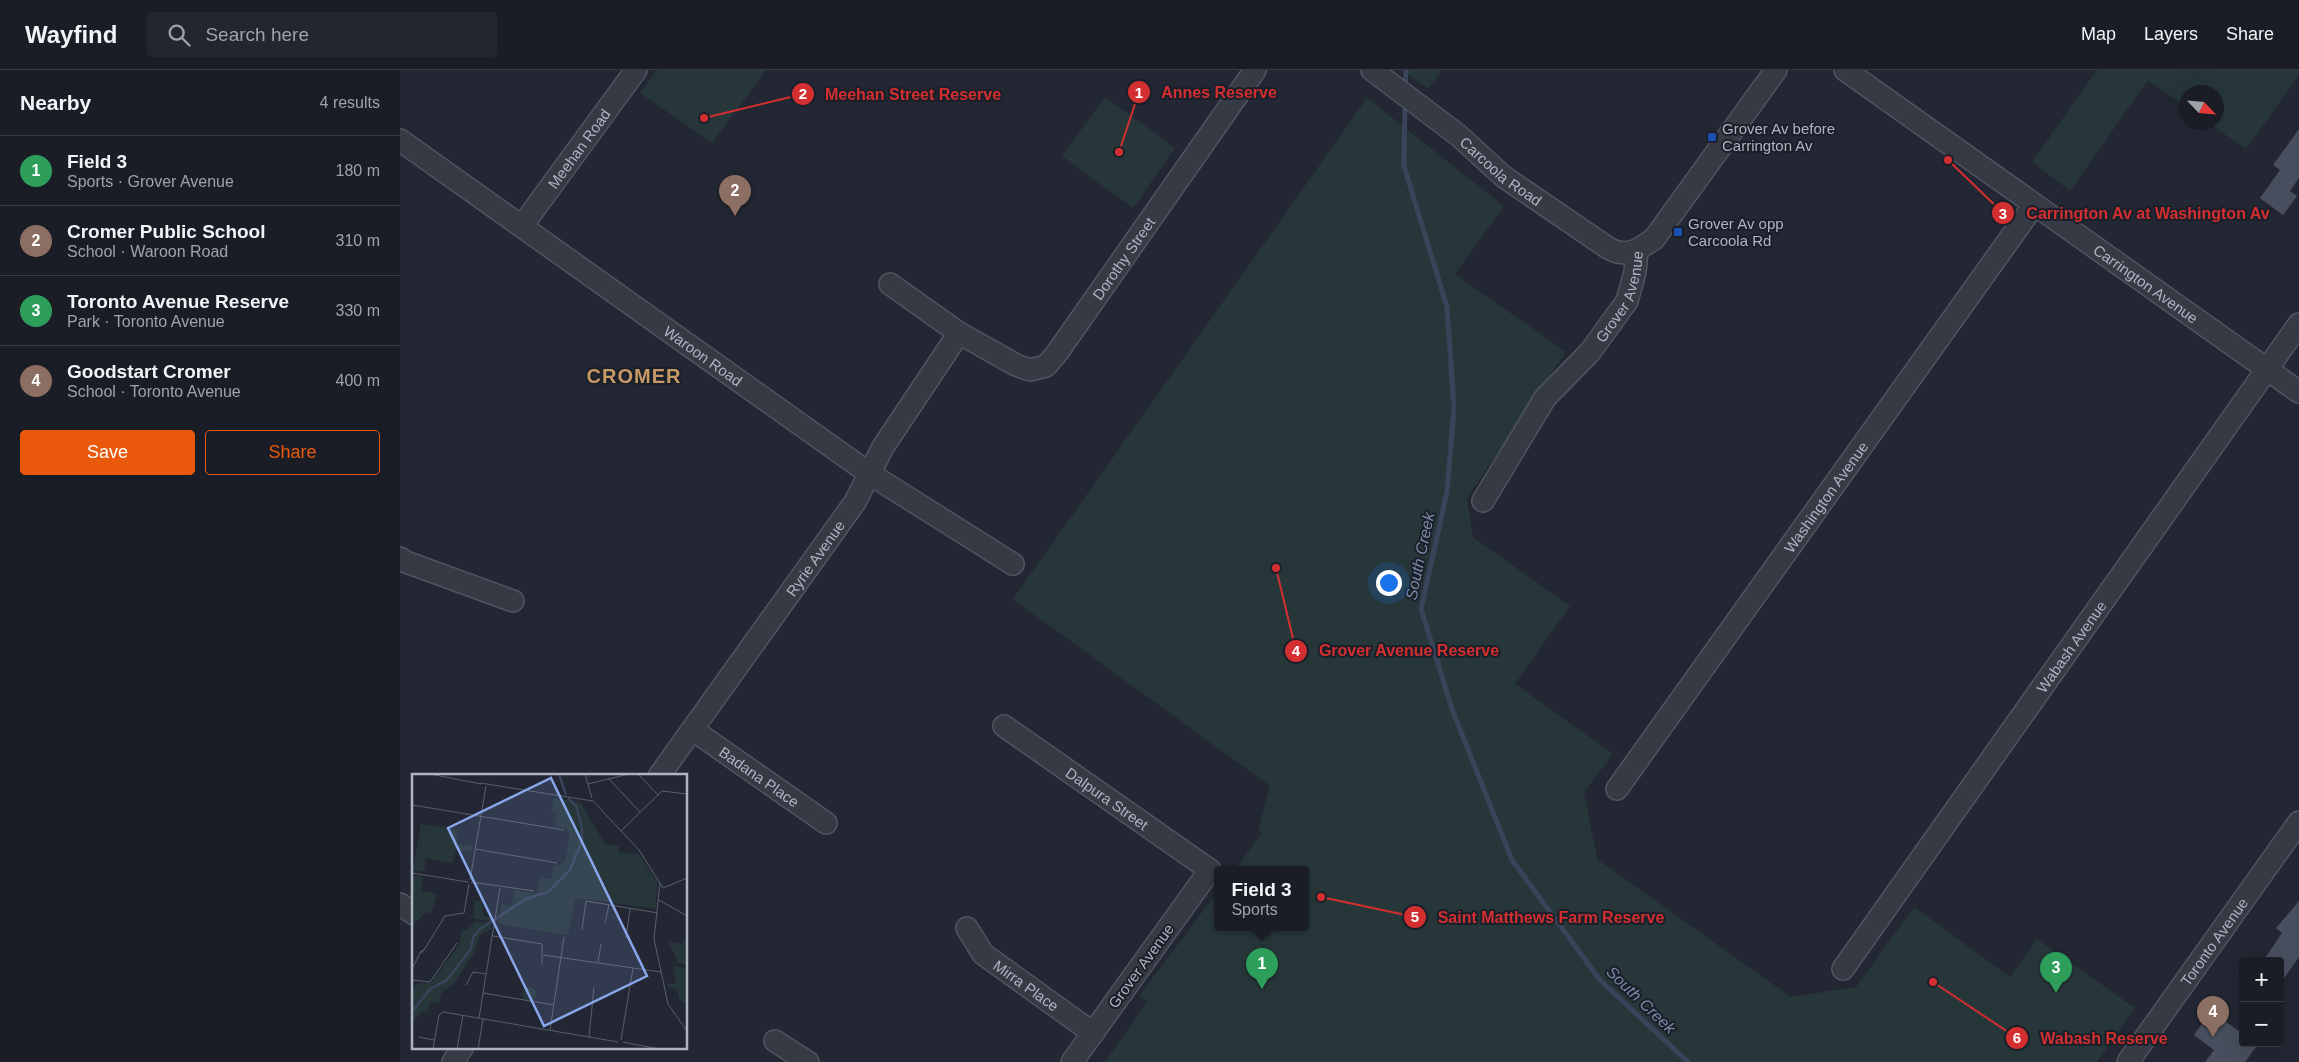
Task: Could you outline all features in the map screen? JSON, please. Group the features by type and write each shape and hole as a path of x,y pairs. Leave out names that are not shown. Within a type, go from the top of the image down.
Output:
{"street":[{"name":"Meehan Road","path":"522,226 636,70"},
{"name":"Dorothy Street","path":"890,284 959,333 1016,365 1030,370 1046,366 1255,70"},
{"name":"Grover Avenue","path":"1483,501 1545,398 1590,352 1627,301 1635,272 1638,250 1654,240 1776,70"},
{"name":"Carrington Avenue","path":"1845,70 2299,392"},
{"name":"Carcoola Road","path":"1378,74 1430,113 1504,176 1599,243 1617,252 1638,250"},
{"name":"Waroon Road","path":"400,140 870,474 1013,564"},
{"name":"Washington Avenue","path":"1617,789 2034,205"},
{"name":"Wabash Avenue","path":"1843,969 2299,324"},
{"name":"Ryrie Avenue","path":"660,774 855,502 884,447 959,333"},
{"path":"400,558 406,562 513,601"},
{"name":"Dalpura Street","path":"1004,726 1210,870"},
{"name":"Badana Place","path":"693,730 826,823"},
{"name":"Toronto Avenue","path":"2128,1062 2299,822"},
{"name":"Grover Avenue","path":"1072,1062 1210,870"},
{"path":"400,904 412,913"},
{"name":"Mirra Place","path":"967,928 983,954 1093,1034"},
{"path":"775,1041 808,1062"},
{"path":"453,1062 461,1050"}],"shaded area":[{"path":"657,70 766,70 712,143 640,93"},
{"path":"1402,70 1442,70 1428,89"},
{"path":"2097,70 2299,70 2299,75 2246,149 2219,130 2224,130 2224,85 2179,85 2179,102 2148,80 2070,191 2032,162"},
{"path":"1105,97 1175,148 1133,208 1062,156"},
{"path":"1367,98 1504,206 1455,274 1566,352 1467,498 1473,537 1570,606 1515,684 1613,754 1584,792 1597,859 1791,997 1856,987 1914,907 2010,977 2037,939 2135,1008 2097,1062 1105,1062 1147,1002 1139,996 1214,896 1214,931 1309,931 1309,866 1237,866 1262,833 1258,830 1270,786 1013,599"}],"building":[{"path":"2299,129 2299,178 2290,191 2297,196 2283,215 2260,198 2280,170 2273,165"},
{"path":"2299,901 2299,957 2284,978 2284,957 2266,957 2282,933 2276,928"},
{"path":"2211,1011 2239,1031 2239,1047 2256,1047 2245,1062 2205,1062 2214,1050 2194,1035"}],"waterway":[{"name":"South Creek","path":"1405,87 1406,70"},
{"name":"South Creek","path":"1405,103 1404,166 1447,307 1454,408 1447,492 1421,609 1452,709 1512,860 1600,980 1688,1062"}],"place":[{"name":"Meehan Street Reserve","path":"704,118"},
{"name":"Grover Av before Carrington Av","path":"1712,137"},
{"name":"Annes Reserve","path":"1119,152"},
{"name":"Carrington Av at Washington Av","path":"1948,160"},
{"name":"Cromer Public School","path":"735,216"},
{"name":"Grover Av opp Carcoola Rd","path":"1678,232"},
{"name":"Grover Avenue Reserve","path":"1276,568"},
{"name":"Saint Matthews Farm Reserve","path":"1321,897"},
{"name":"Wabash Reserve","path":"1933,982"},
{"name":"Field 3","path":"1262,989"},
{"name":"Toronto Avenue Reserve","path":"2056,993"},
{"name":"Goodstart Cromer","path":"2213,1037"}],"district":[{"name":"CROMER","path":"634,376"}]}
